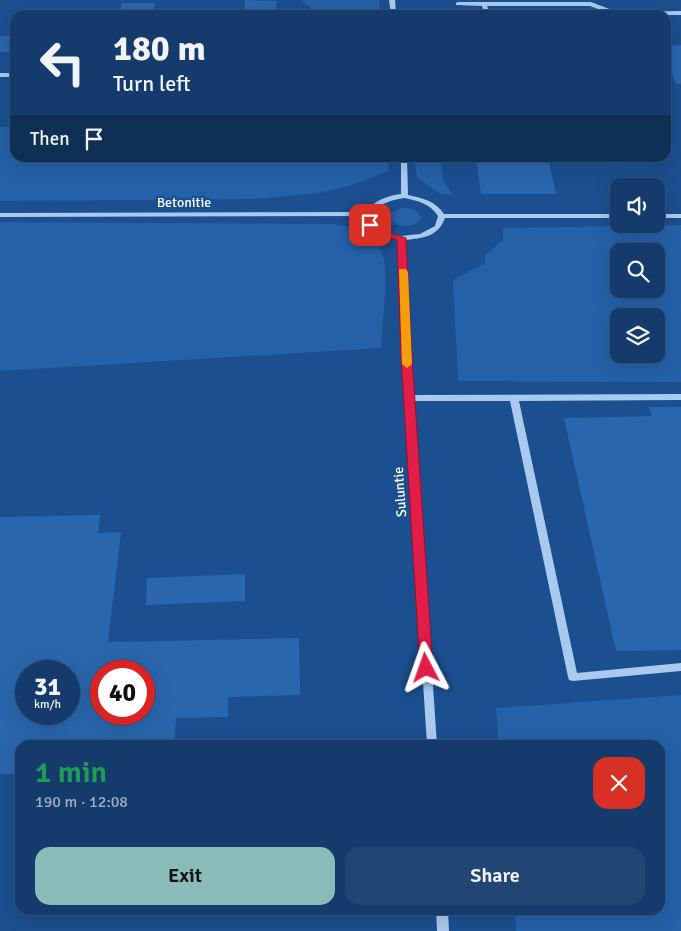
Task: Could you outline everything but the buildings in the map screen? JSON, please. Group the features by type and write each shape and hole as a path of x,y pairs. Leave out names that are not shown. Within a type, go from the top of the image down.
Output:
{"street":[{"path":"458,4 590,4 607,10"},
{"path":"484,4 486,10"},
{"path":"404,162 405,196"},
{"path":"405,196 423,199 436,206 442,216 438,227 430,232 422,236 401,238 383,234 370,225 367,214 373,205 387,198 405,196"},
{"name":"Betonitie","path":"0,215 367,214"},
{"path":"442,216 610,216"},
{"path":"665,216 681,216"},
{"name":"Suluntie","path":"401,238 409,398 432,740"},
{"path":"409,398 681,397"},
{"path":"514,398 573,677 681,667"},
{"path":"442,915 443,931"}],"shaded area":[{"path":"301,0 379,0 380,10 310,10 310,7"},
{"path":"0,127 10,127 10,162 388,162 389,171 349,186 320,193 254,199 0,201"},
{"path":"415,162 441,162 443,181 453,195 440,194 417,177"},
{"path":"401,208 415,211 421,218 415,224 407,226 391,222 389,218 390,213"},
{"path":"0,222 335,224 350,227 372,238 383,255 386,279 381,348 0,371"},
{"path":"665,225 681,225 681,382 458,381 453,280 485,263 485,255 503,240 503,228 610,226 610,233 665,233"},
{"path":"681,695 681,931 516,931 515,915 665,915 665,740 499,740 496,708"}],"slow traffic":[{"path":"403,272 407,364"}],"route":[{"path":"370,225 383,234 401,238 406,357 426,668"}]}
